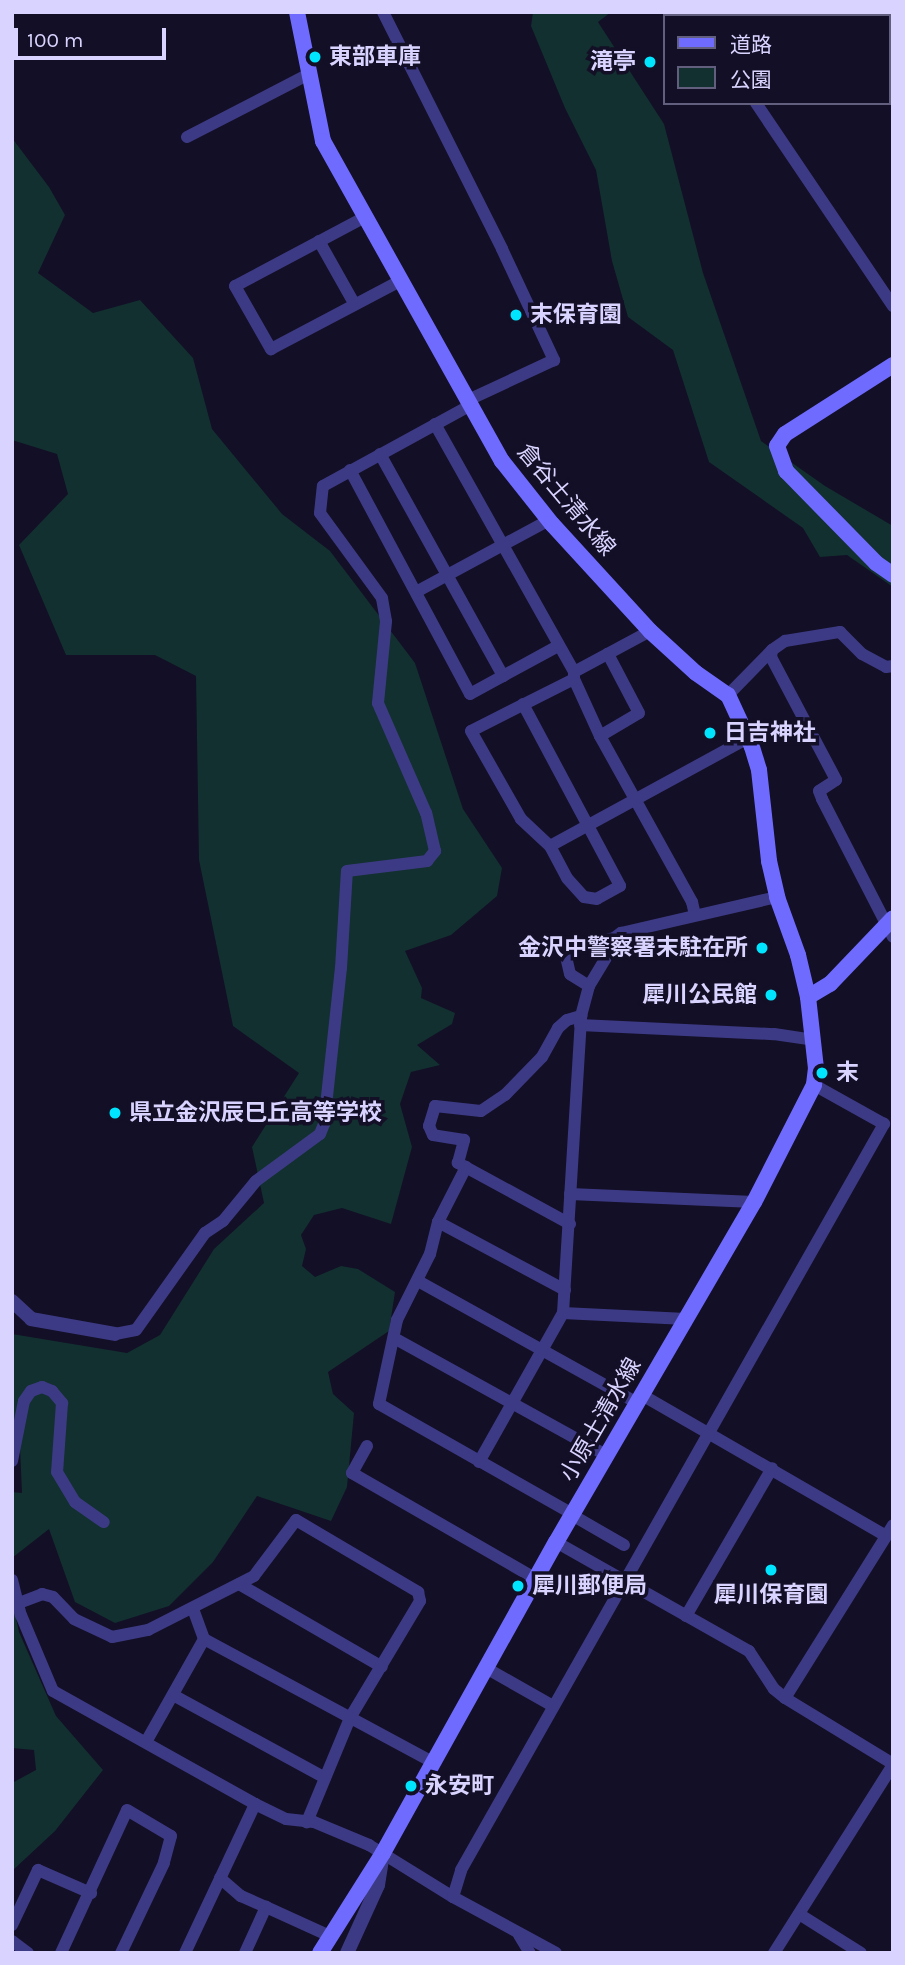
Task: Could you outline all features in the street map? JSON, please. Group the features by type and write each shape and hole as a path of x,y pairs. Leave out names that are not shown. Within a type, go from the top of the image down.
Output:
{"main road":[{"name":"倉谷土清水線","path":"297,12 323,141 467,403 502,461 549,520 650,631 696,673 728,695"},
{"path":"893,365 786,434 777,446 786,471 876,563 893,575"},
{"path":"728,695 759,770 776,897 798,955 808,997 830,984 891,927"},
{"name":"小原土清水線","path":"320,1953 383,1853 556,1542 754,1202 814,1085 816,1069 808,997"}],"street":[{"path":"12,1301 31,1319 115,1334 136,1330 205,1233 223,1221 256,1181 320,1134 324,1124 341,968 347,872 427,861 435,850 426,813 378,703 386,621 382,597 320,513 323,485 435,424 467,403 554,360 502,249 383,12"},
{"path":"187,137 309,74"},
{"path":"757,105 893,306"},
{"path":"365,216 235,286 271,349 400,281"},
{"path":"319,241 355,305"},
{"path":"435,424 574,676 600,736 692,902 695,915"},
{"path":"380,454 503,676"},
{"path":"350,470 470,694 558,646"},
{"path":"415,592 549,520"},
{"path":"523,704 620,886 597,899 584,897 550,846 521,819 471,731 574,676 650,631"},
{"path":"728,695 772,650 785,641 840,632 862,654 886,667 893,666"},
{"path":"772,650 771,657 836,780 819,791 822,799 891,927"},
{"path":"600,736 639,712 608,654"},
{"path":"550,846 748,738"},
{"path":"589,986 570,974 564,948 776,897"},
{"path":"479,1462 563,1313 580,1021 589,986 621,933"},
{"path":"570,1224 458,1163 464,1140 433,1135 429,1126 435,1106 481,1111 505,1095 542,1057 558,1028 568,1020 774,1034 814,1040"},
{"path":"453,1898 461,1870 884,1125 814,1085"},
{"path":"466,1167 438,1222 430,1254 418,1281 397,1320 379,1404 624,1545"},
{"path":"570,1194 754,1202"},
{"path":"438,1222 565,1290"},
{"path":"418,1281 889,1531 785,1698"},
{"path":"563,1313 686,1319"},
{"path":"394,1338 606,1455"},
{"path":"12,1461 24,1401 30,1391 42,1387 52,1391 62,1403 57,1472 75,1502 104,1522"},
{"path":"367,1446 352,1473 536,1579"},
{"path":"686,1616 772,1468"},
{"path":"19,1603 42,1594 53,1597 74,1619 112,1637 148,1630 254,1576 296,1520 418,1592 420,1601 350,1718 307,1822"},
{"path":"556,1542 749,1651 774,1689 785,1698 893,1765 774,1953"},
{"path":"12,1580 21,1615 53,1691 255,1804 286,1819 307,1822 383,1853 453,1898 555,1953"},
{"path":"239,1584 382,1667"},
{"path":"193,1608 204,1639 432,1762"},
{"path":"146,1742 204,1639"},
{"path":"486,1668 553,1706"},
{"path":"173,1695 325,1778"},
{"path":"185,1953 255,1804"},
{"path":"61,1953 127,1810 172,1836 164,1863 121,1953"},
{"path":"347,1953 378,1885 383,1853"},
{"path":"12,1925 38,1870 91,1893"},
{"path":"220,1878 241,1896 330,1936"},
{"path":"245,1953 266,1907"},
{"path":"799,1914 861,1953"},
{"path":"519,1935 530,1953"},
{"path":"12,1941 27,1953"}],"green space":[{"path":"533,12 611,12 598,22 664,124 703,273 761,441 825,486 893,526 893,587 847,555 820,557 803,528 709,462 673,350 628,317 612,261 596,170 565,108 531,26"},
{"path":"12,138 49,187 65,215 38,273 93,313 140,300 193,358 212,429 282,514 330,551 415,663 463,809 502,868 497,896 451,935 405,951 422,988 421,998 455,1013 452,1024 417,1045 440,1065 411,1072 400,1104 412,1147 391,1224 342,1208 314,1215 301,1235 306,1249 302,1266 315,1277 341,1266 358,1269 395,1292 389,1331 328,1372 333,1394 354,1413 347,1487 331,1521 257,1496 213,1562 169,1606 115,1623 75,1602 49,1529 12,1558 12,1492 22,1493 20,1448 12,1444 12,1334 127,1353 160,1335 214,1249 264,1203 252,1147 299,1073 233,1026 199,860 196,676 155,655 66,655 19,545 68,494 57,454 12,440"},
{"path":"12,1600 19,1632 56,1716 103,1770 55,1831 12,1871 12,1783 36,1770 34,1750 12,1748"}],"place":[{"name":"東部車庫","path":"315,57"},
{"name":"滝亭","path":"650,62"},
{"name":"末保育園","path":"516,315"},
{"name":"日吉神社","path":"710,733"},
{"name":"金沢中警察署末駐在所","path":"762,948"},
{"name":"犀川公民館","path":"771,995"},
{"name":"末","path":"822,1073"},
{"name":"県立金沢辰巳丘高等学校","path":"115,1113"},
{"name":"犀川保育園","path":"771,1570"},
{"name":"犀川郵便局","path":"518,1586"},
{"name":"永安町","path":"411,1786"}]}
